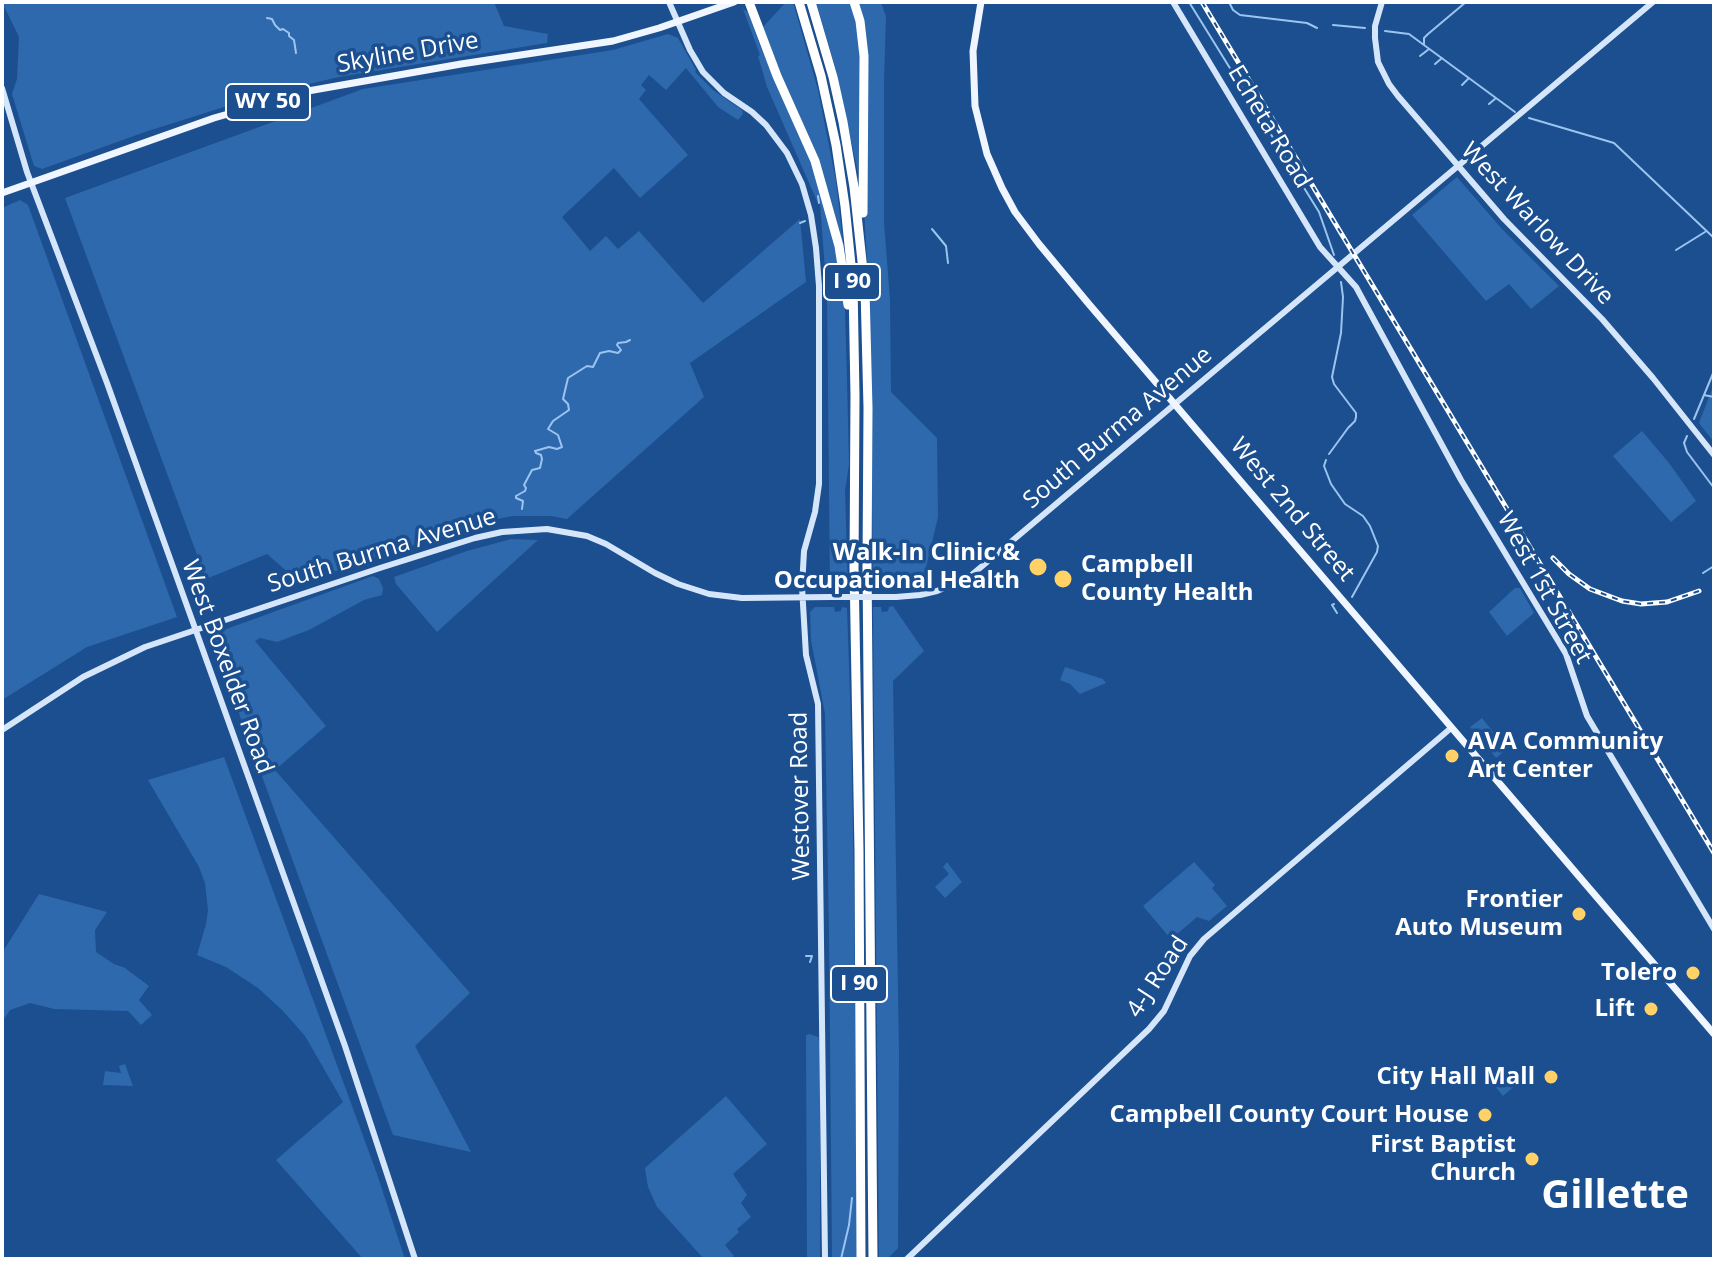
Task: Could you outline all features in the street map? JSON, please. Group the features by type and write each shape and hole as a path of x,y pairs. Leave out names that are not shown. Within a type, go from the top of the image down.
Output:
{"highway":[{"name":"I 90","path":"749,2 826,193 845,276 855,396"},
{"name":"I 90","path":"799,2 821,76 836,145 853,284 861,1259"},
{"name":"I 90","path":"811,2 843,122 856,201 865,289"},
{"name":"I 90","path":"854,2 860,21 864,56 862,183 868,408 873,1259"}],"main road":[{"name":"Skyline Drive","path":"2,193 214,118 308,91 613,41 734,2"},
{"name":"West 2nd Street","path":"978,5 973,51 975,106 987,154 1015,212 1175,404 1714,1034"}],"street":[{"name":"Westover Road","path":"669,2 703,72 724,93 752,112 778,139 796,171 811,215 819,286 819,484 804,551 802,598 806,655 819,717 825,1259"},
{"name":"Echeta Road","path":"1173,2 1320,247 1338,268"},
{"name":"West Warlow Drive","path":"1382,2 1375,38 1378,62 1398,96 1520,237 1602,319 1714,455"},
{"name":"South Burma Avenue","path":"2,730 83,677 145,647 475,538 502,532 530,528 587,536 678,584 709,594 742,598 920,595 968,578 1653,2"},
{"name":"West Boxelder Road","path":"2,88 31,182 107,383 345,1046 415,1259"},
{"name":"West 1st Street","path":"1338,268 1356,287 1461,480 1566,654 1587,716 1714,929"},
{"name":"4-J Road","path":"907,1259 1149,1029 1164,1011 1190,956 1204,939 1451,728"}],"shaded area":[{"path":"2,2 494,2 504,26 548,34 547,43 339,77 262,95 42,169 34,166 12,94 17,79 19,37"},
{"path":"786,2 793,2 818,90 836,181 844,250 834,213 763,27"},
{"path":"816,2 850,2 855,14 861,60 858,173 836,70"},
{"path":"858,2 881,2 886,17 884,222 890,300 891,392 937,438 938,517 922,584 894,588 873,588 870,302"},
{"path":"743,9 748,12 797,125 826,203 840,272 845,310 847,379 849,464 845,491 848,589 842,589 839,581 835,580 834,589 830,589 827,295 820,204 767,87 760,55"},
{"path":"668,34 678,38 695,72 743,114 738,120 718,107 686,68 666,90 649,75 641,85 646,90 639,99 688,155 640,198 614,168 562,217 590,251 606,236 618,249 639,231 703,303 800,219 806,282 690,363 704,397 567,519 513,516 482,522 300,583 267,554 206,579 65,198 363,89 613,50"},
{"path":"1457,177 1501,228 1559,286 1531,309 1509,284 1486,301 1412,215"},
{"path":"20,200 28,205 177,617 87,647 2,700 2,208"},
{"path":"1714,384 1714,442 1699,423"},
{"path":"1642,431 1696,501 1671,522 1613,456"},
{"path":"511,539 538,540 437,632 396,584 394,577"},
{"path":"373,576 379,579 382,595 364,600 309,630 277,642 260,638 255,641 326,726 275,770 470,993 415,1046 471,1152 393,1135 214,645 218,632"},
{"path":"1515,588 1520,588 1534,613 1507,636 1489,612"},
{"path":"893,606 924,651 893,681 899,1053 898,1248 887,1259 879,1259 873,607 881,607 882,612"},
{"path":"815,607 834,607 835,612 841,611 842,607 847,608 854,893 857,1259 832,1259 825,714 811,640 810,612"},
{"path":"1065,667 1103,679 1106,683 1080,694 1070,684 1060,680"},
{"path":"1482,718 1507,749 1496,758 1470,727"},
{"path":"224,757 377,1174 405,1259 363,1259 276,1160 343,1102 305,1036 283,1011 258,988 226,967 197,955 208,910 205,883 199,867 148,780"},
{"path":"947,862 962,882 945,898 935,887 949,874 943,867"},
{"path":"1194,862 1215,885 1212,888 1227,906 1209,921 1197,917 1177,934 1175,944 1143,906"},
{"path":"39,894 107,912 95,930 96,952 149,986 139,1000 152,1015 141,1025 128,1011 54,1009 30,1003 10,1010 2,1022 2,953"},
{"path":"806,1035 818,1037 820,1044 820,1259 807,1259"},
{"path":"125,1064 133,1086 103,1085 105,1071 121,1073 119,1066"},
{"path":"1503,1065 1518,1083 1503,1096 1488,1078"},
{"path":"726,1096 767,1144 733,1174 747,1195 741,1203 751,1217 725,1245 734,1256 730,1259 704,1259 657,1207 648,1187 645,1168"}],"waterway":[{"path":"1189,2 1319,212 1334,255"},
{"path":"1229,2 1240,15 1307,23 1317,28"},
{"path":"1424,45 1424,38 1466,2"},
{"path":"267,18 272,19 280,30 289,33 294,40 296,53"},
{"path":"1333,25 1365,28"},
{"path":"1385,31 1409,34 1515,112"},
{"path":"1420,56 1429,49"},
{"path":"1435,64 1442,58"},
{"path":"1462,85 1469,78"},
{"path":"1489,104 1496,98"},
{"path":"1529,118 1614,143 1714,238"},
{"path":"818,196 819,203"},
{"path":"800,223 805,221"},
{"path":"932,229 946,246 948,263"},
{"path":"1676,250 1705,232"},
{"path":"1329,454 1356,417 1332,377 1341,333 1341,282"},
{"path":"522,509 523,501 516,496 525,491 524,485 532,470 540,468 541,455 535,451 562,447 558,435 548,429 553,421 569,410 563,399 568,378 587,366 593,367 600,353 618,353 621,350 618,343 630,340"},
{"path":"1694,419 1714,371"},
{"path":"1704,395 1714,397"},
{"path":"1687,436 1684,443 1687,452 1714,488"},
{"path":"1326,460 1324,466 1331,484 1345,504 1363,516 1378,546 1352,597"},
{"path":"1703,573 1714,566"},
{"path":"1334,604 1337,613"},
{"path":"806,956 812,956 810,962"},
{"path":"841,1259 852,1198"}],"railway":[{"path":"1202,2 1714,853"},
{"path":"1553,558 1590,589 1622,601 1641,604 1667,602 1699,591"}],"place":[{"name":"Walk-In Clinic & Occupational Health","path":"1038,567"},
{"name":"Campbell County Health","path":"1063,579"},
{"name":"AVA Community Art Center","path":"1452,756"},
{"name":"Frontier Auto Museum","path":"1579,914"},
{"name":"Tolero","path":"1693,973"},
{"name":"Lift","path":"1651,1009"},
{"name":"City Hall Mall","path":"1551,1077"},
{"name":"Campbell County Court House","path":"1485,1115"},
{"name":"First Baptist Church","path":"1532,1159"}],"district":[{"name":"Gillette","path":"1615,1197"}]}
